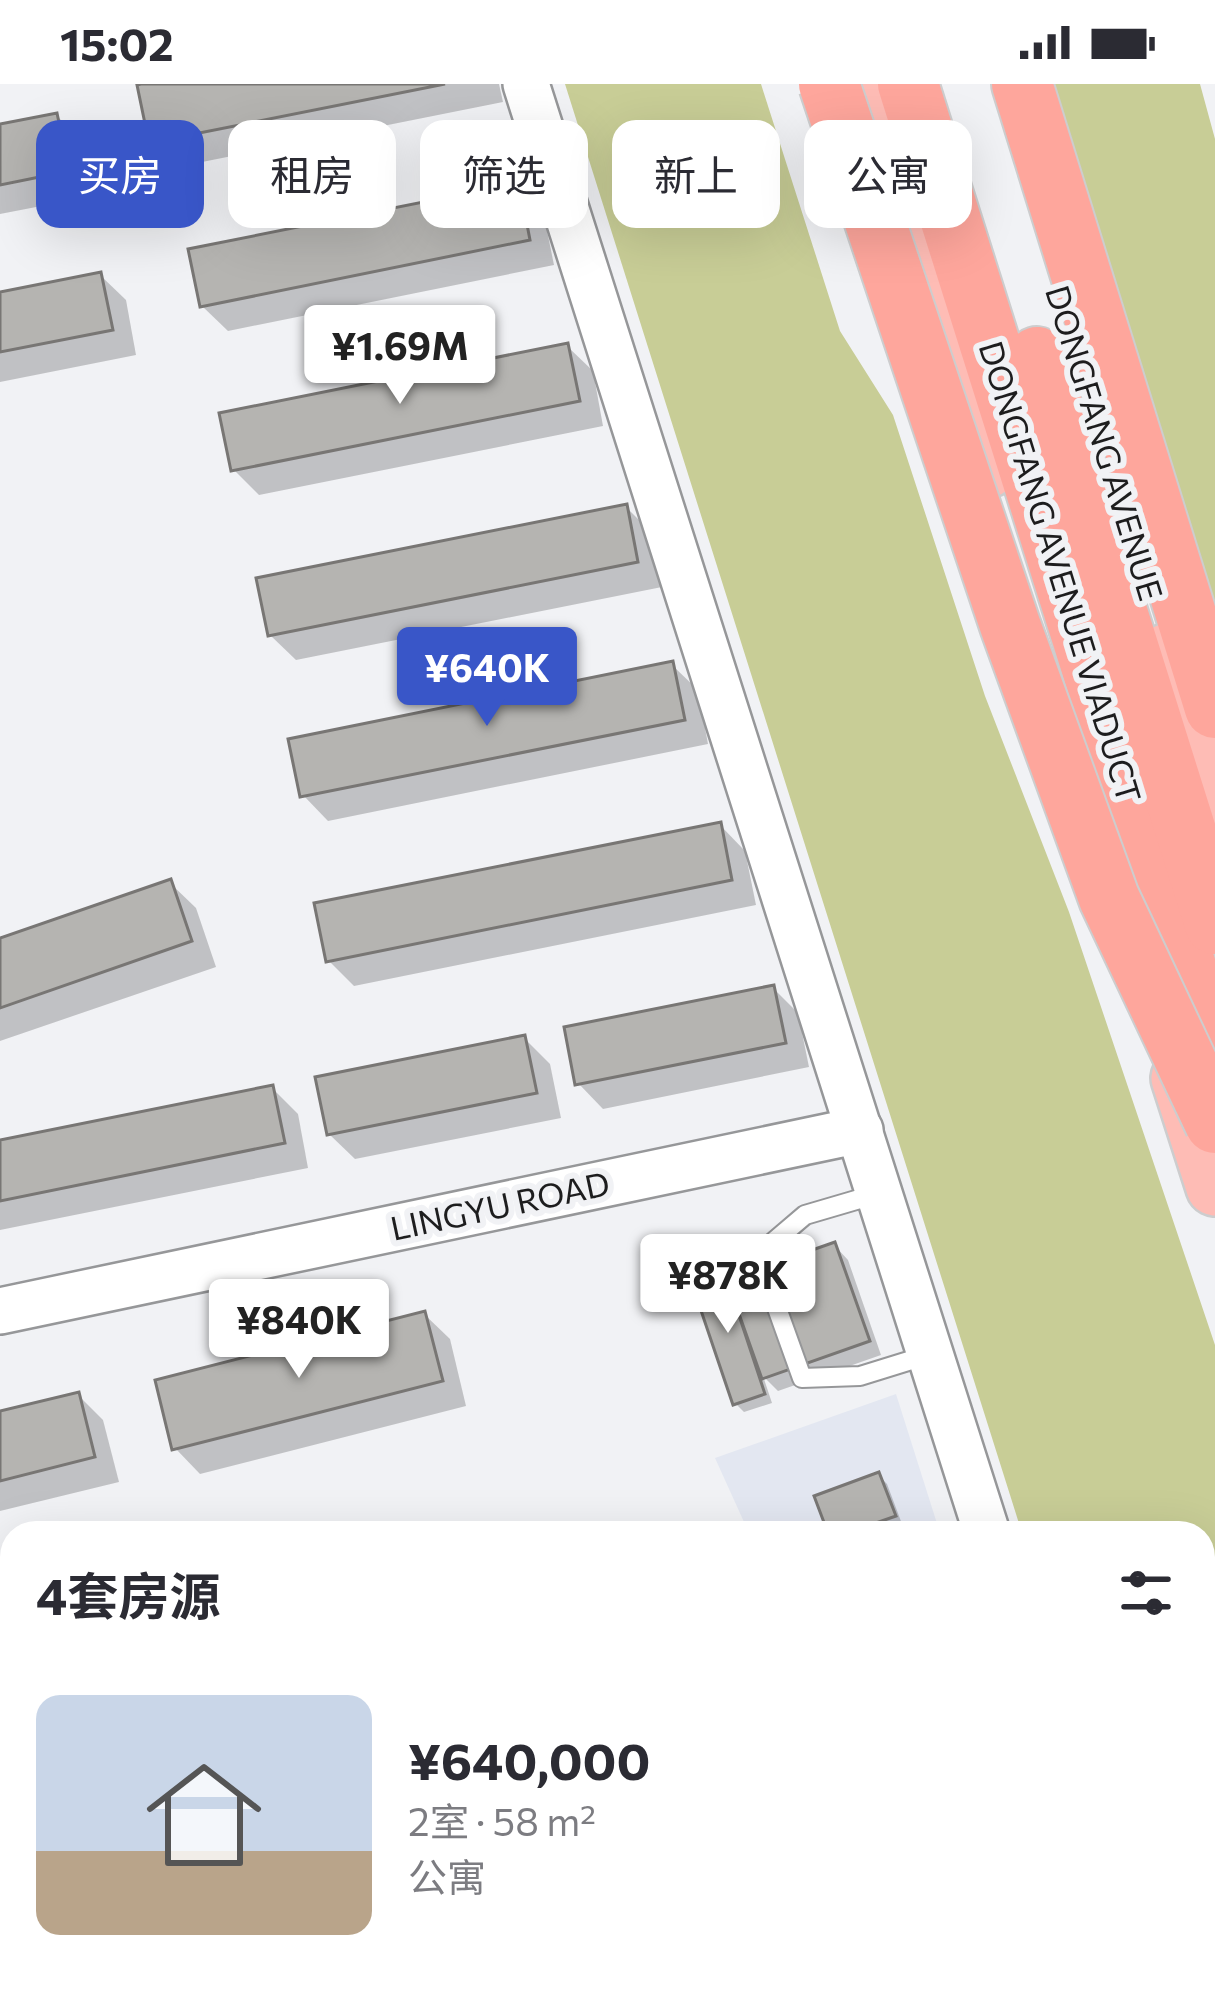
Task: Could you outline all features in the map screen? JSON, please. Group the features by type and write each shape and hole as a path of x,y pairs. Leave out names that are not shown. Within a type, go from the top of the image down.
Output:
{"highway":[{"path":"829,84 1010,625 1101,878 1215,1123"},
{"name":"DONGFANG AVENUE VIADUCT","path":"908,84 1215,1059"},
{"name":"DONGFANG AVENUE VIADUCT","path":"951,84 1215,924"},
{"path":"1022,84 1215,708"}],"main road":[{"path":"867,84 1215,1187"},
{"name":"DONGFANG AVENUE","path":"993,84 1215,802"}],"street":[{"path":"526,84 983,1521"},
{"name":"LINGYU ROAD","path":"0,1311 860,1130"}],"lane":[{"path":"880,1193 805,1215 758,1255 802,1378 860,1376 931,1354"}],"shaded area":[{"path":"896,1394 936,1521 744,1521 715,1458"}],"green space":[{"path":"565,84 761,84 773,120 612,120 612,228 780,228 780,143 840,331 893,415 985,696 1069,912 1215,1345 1215,1521 1018,1521 588,157 588,120 576,120"},
{"path":"1045,84 1200,84 1215,139 1215,618"}],"building":[{"path":"445,84 264,120 228,120 228,127 204,132 204,120 144,120 137,85"},
{"path":"57,113 58,120 36,120 36,178 0,185 0,124"},
{"path":"420,203 420,228 528,228 530,240 200,307 188,249 293,228 396,228 396,208"},
{"path":"101,272 113,330 0,352 0,292"},
{"path":"568,343 580,401 231,471 219,413"},
{"path":"627,504 638,562 268,636 256,578"},
{"path":"673,661 685,720 300,797 288,739"},
{"path":"721,822 732,880 326,962 314,903"},
{"path":"171,879 192,941 0,1008 0,938"},
{"path":"774,985 786,1043 575,1085 564,1027"},
{"path":"525,1035 537,1093 327,1135 315,1077"},
{"path":"273,1085 285,1143 0,1201 0,1140"},
{"path":"835,1242 870,1341 762,1379 727,1280"},
{"path":"723,1267 765,1394 733,1405 690,1278"},
{"path":"425,1311 443,1381 172,1450 155,1380"},
{"path":"79,1392 95,1457 0,1481 0,1411"},
{"path":"879,1472 896,1516 882,1521 823,1521 814,1496"}]}
